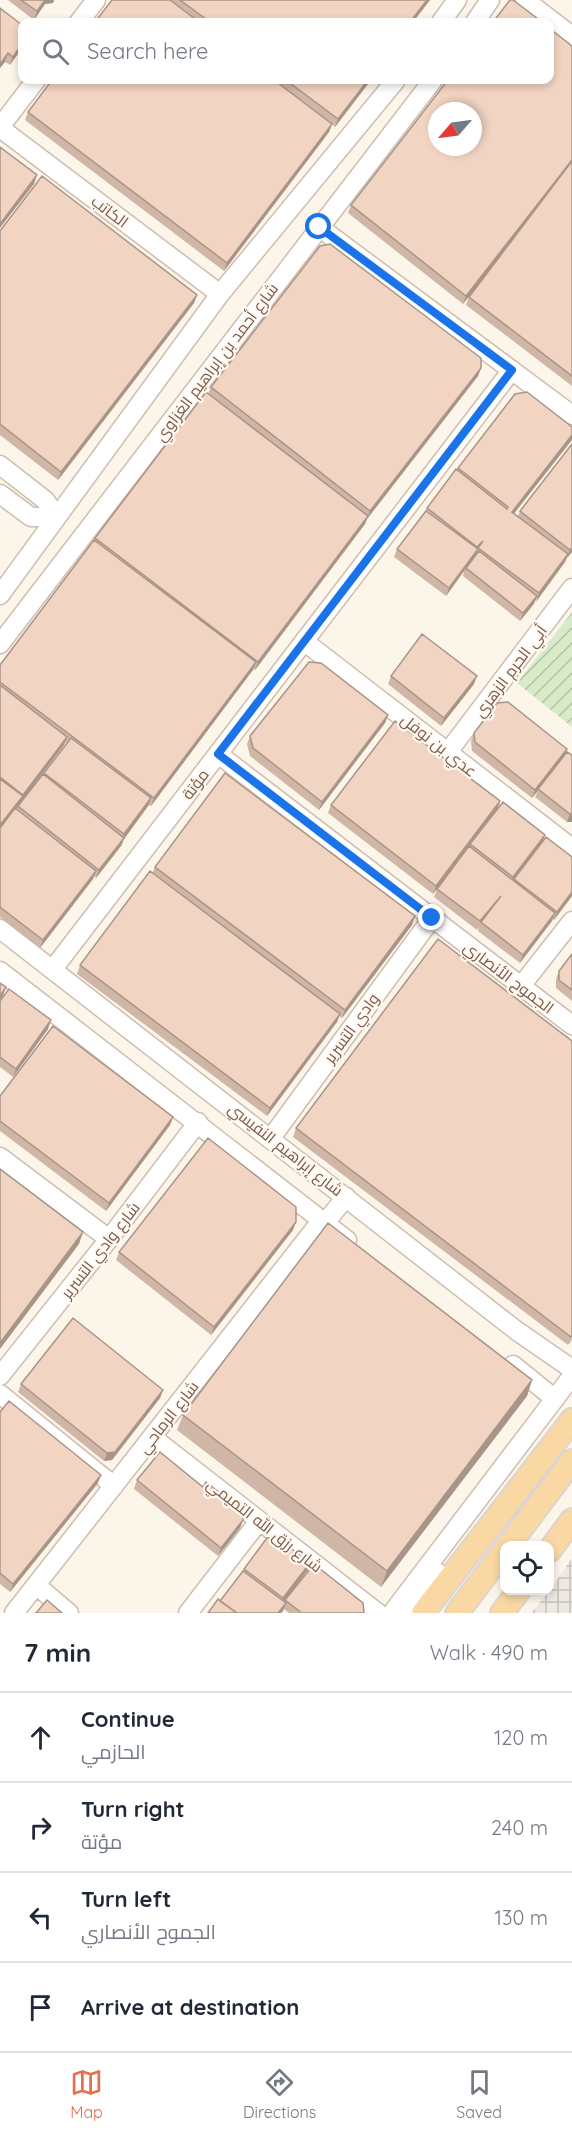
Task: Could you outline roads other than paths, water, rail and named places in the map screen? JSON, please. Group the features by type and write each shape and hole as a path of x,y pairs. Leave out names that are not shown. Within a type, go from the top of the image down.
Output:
{"main road":[{"path":"423,1613 572,1420"},
{"path":"511,1541 572,1461"},
{"path":"554,1543 572,1520"},
{"path":"457,1613 500,1556"},
{"path":"502,1613 515,1595"}],"street":[{"path":"82,18 96,0"},
{"path":"444,18 457,0"},
{"path":"478,18 490,0"},
{"path":"525,0 548,18"},
{"path":"554,22 572,36"},
{"path":"0,127 33,84"},
{"path":"0,595 219,294 393,84"},
{"name":"شارع أحمد بن إبراهيم الغزاوي","path":"0,644 430,84"},
{"name":"الكاتب","path":"0,127 219,294"},
{"path":"319,227 572,415"},
{"name":"مؤتة","path":"53,969 512,370"},
{"path":"0,465 45,500 57,517"},
{"path":"0,494 31,517 57,517"},
{"name":"أبي الحرم الزهري","path":"448,753 572,588"},
{"name":"عدي بن نوفل","path":"305,642 572,848"},
{"name":"الجموح الأنصاري","path":"218,754 572,1025"},
{"name":"وادي التسرير","path":"271,1138 432,918"},
{"path":"521,986 572,921"},
{"name":"شارع إبراهيم النفيسي","path":"0,929 518,1331 572,1370"},
{"name":"شارع إبراهيم النفيسي","path":"0,971 363,1252"},
{"name":"شارع وادي التسرير","path":"0,1376 198,1122"},
{"path":"0,1157 109,1239"},
{"name":"شارع الرماحي","path":"14,1613 323,1222 346,1197"},
{"path":"518,1331 534,1345 537,1350 536,1361 525,1367 501,1356 555,1399"},
{"path":"392,1613 572,1376"},
{"path":"0,1394 114,1486"},
{"name":"شارع رزق الله التميمي","path":"152,1437 378,1613"},
{"path":"411,1613 500,1471"},
{"path":"188,1613 259,1521"},
{"path":"36,1585 69,1613"}]}
